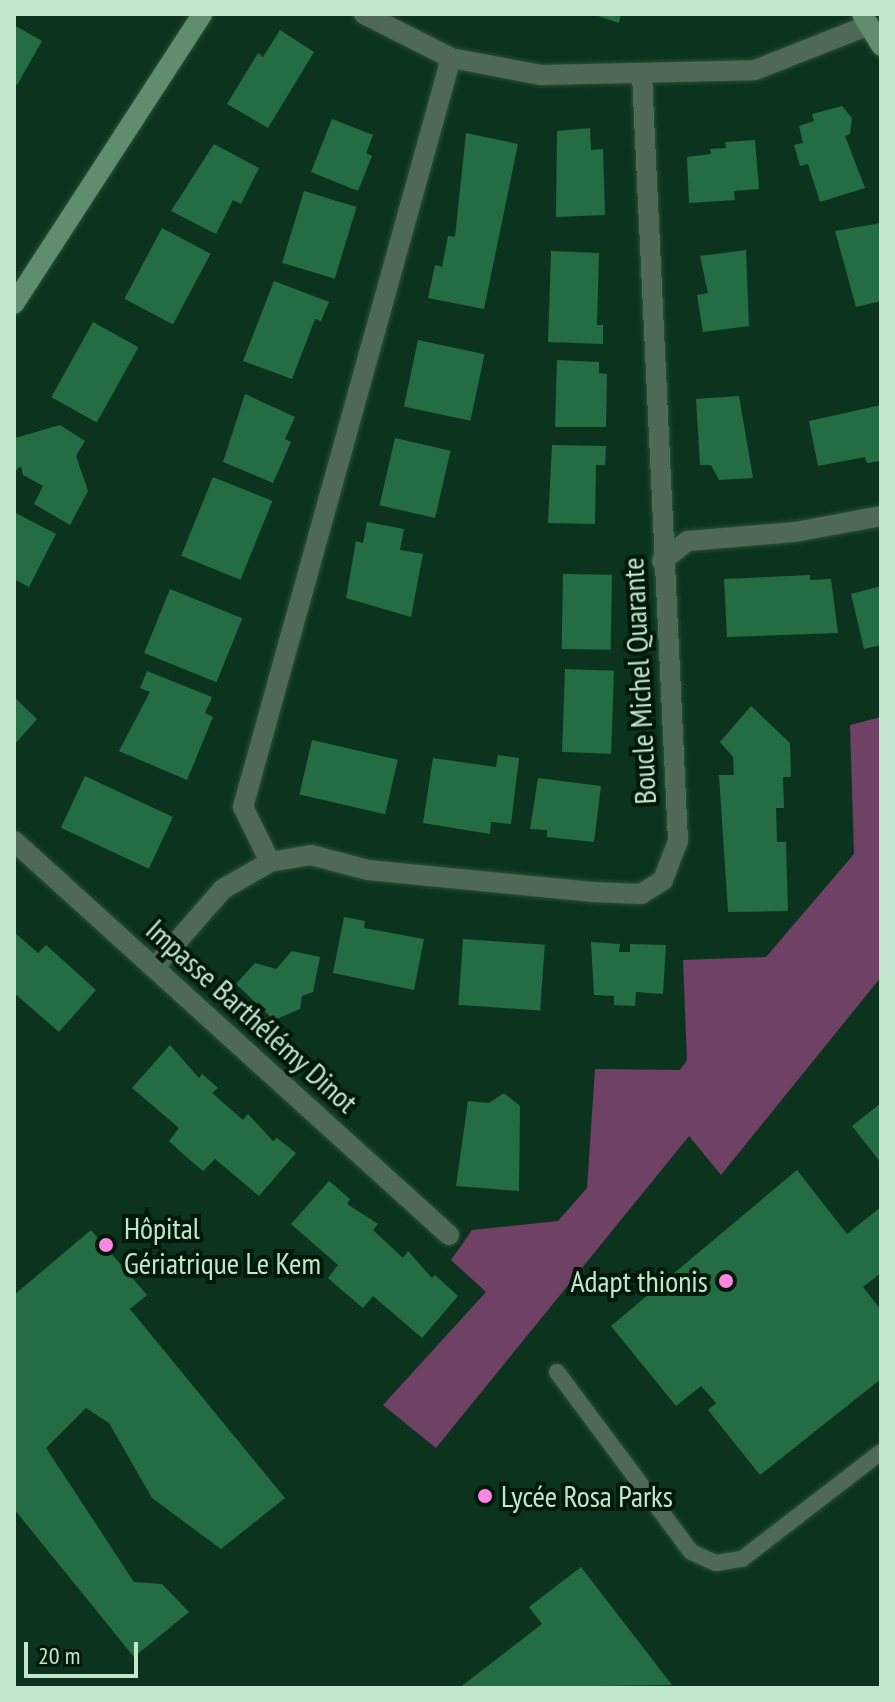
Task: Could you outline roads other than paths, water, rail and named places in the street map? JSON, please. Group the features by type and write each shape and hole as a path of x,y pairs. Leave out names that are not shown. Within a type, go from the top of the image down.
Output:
{"street":[{"path":"14,304 202,14"},
{"path":"364,14 451,58 541,75 755,70 866,19 881,46"},
{"path":"270,862 243,807 451,58"},
{"name":"Boucle Michel Quarante","path":"154,968 223,889 270,862 311,855 368,870 593,892 641,894 663,880 678,841 662,561 642,75"},
{"path":"662,561 688,541 795,532 881,516"},
{"name":"Impasse Barthélémy Dinot","path":"14,841 449,1235"}],"lane":[{"path":"557,1372 691,1552 716,1563 742,1559 881,1452"}],"place":[{"name":"Hôpital Gériatrique Le Kem","path":"106,1245"},
{"name":"Adapt thionis","path":"726,1281"},
{"name":"Lycée Rosa Parks","path":"485,1496"}]}
